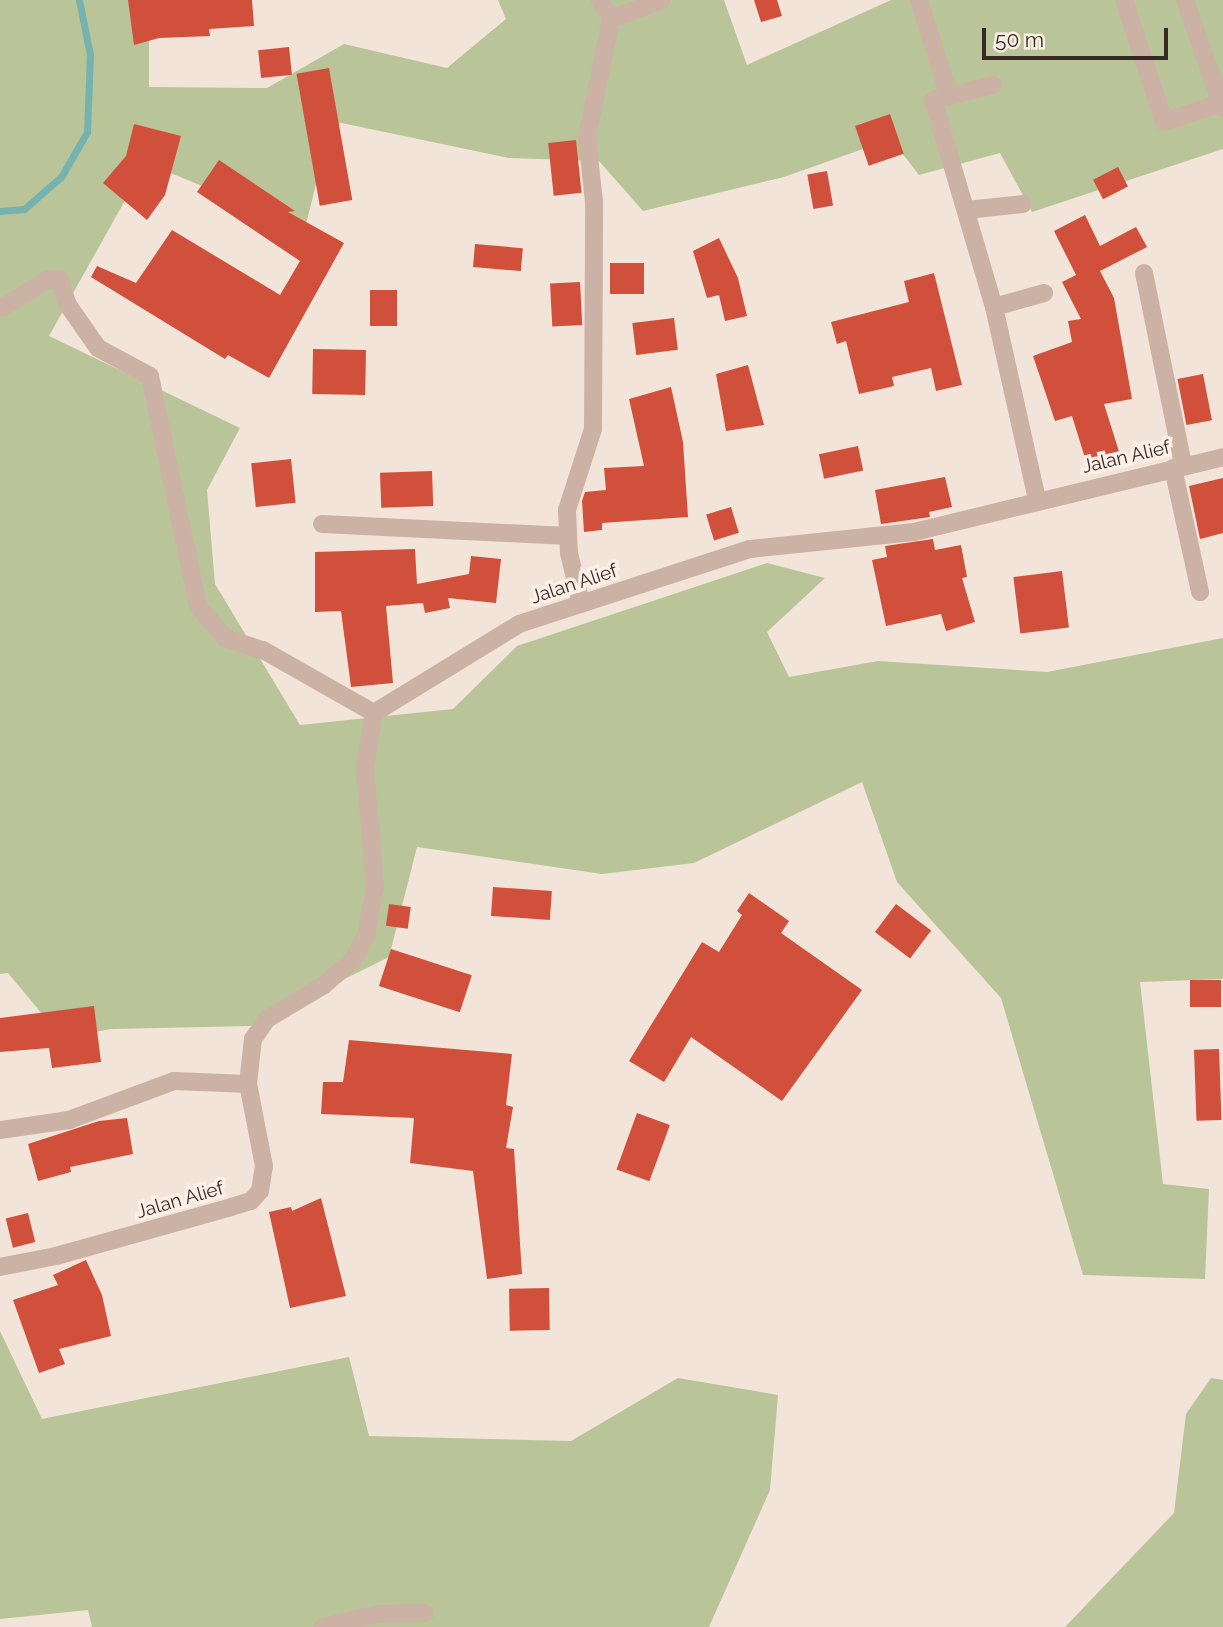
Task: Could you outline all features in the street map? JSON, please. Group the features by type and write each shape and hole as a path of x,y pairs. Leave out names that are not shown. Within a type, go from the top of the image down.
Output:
{"street":[{"path":"581,604 568,536 567,510 593,429 594,202 587,138 611,19 600,0"},
{"path":"611,19 662,0"},
{"path":"919,0 949,96"},
{"path":"1124,0 1164,122 1222,106 1185,0"},
{"path":"993,85 933,100 994,307 1037,499"},
{"path":"967,210 1023,204"},
{"path":"1144,273 1200,592"},
{"path":"3,307 47,280 59,279 68,306 99,348 150,376 198,606 226,638 263,650 374,713"},
{"path":"994,307 1045,293"},
{"name":"Jalan Alief","path":"0,1267 56,1256 251,1201 264,1181 264,1166 248,1084 259,1028 324,985 353,960 366,936 375,887 365,767 366,741 374,713 519,624 750,549 914,532 1037,499 1223,457"},
{"path":"322,523 568,536"},
{"path":"0,1130 68,1120 173,1081 248,1084"},
{"path":"323,1627 379,1614 425,1613"}],"green space":[{"path":"0,0 149,0 149,87 267,88 344,44 447,68 506,19 498,0 724,0 747,65 891,0 1223,0 1223,149 1032,212 1000,153 919,175 891,139 784,177 643,211 599,161 509,158 332,121 305,228 146,163 49,336 240,428 207,490 215,584 300,725 453,709 517,646 767,563 825,578 767,632 789,677 878,661 1047,672 1223,638 1223,979 1140,982 1163,1184 1209,1189 1205,1279 1083,1275 1001,998 897,882 862,782 694,863 602,874 417,847 389,957 250,1026 111,1029 62,1038 8,973 0,974"},
{"path":"0,1331 42,1419 349,1357 369,1436 571,1441 678,1378 778,1395 770,1490 709,1627 92,1627 88,1610 0,1619"},
{"path":"1211,1378 1223,1380 1223,1627 1065,1627 1174,1513 1186,1414"}],"building":[{"path":"128,0 252,0 254,26 209,29 210,36 159,38 134,45"},
{"path":"754,0 777,0 782,16 761,22"},
{"path":"289,47 292,75 261,78 258,50"},
{"path":"329,68 352,200 320,206 297,74"},
{"path":"890,114 904,154 869,166 855,126"},
{"path":"134,124 181,136 165,195 147,220 103,183 126,156"},
{"path":"576,140 582,193 554,196 548,143"},
{"path":"219,160 295,211 288,212 344,243 269,378 228,355 225,359 91,277 97,266 136,283 172,230 280,295 300,261 197,192"},
{"path":"1118,167 1128,187 1103,199 1093,180"},
{"path":"827,171 833,205 813,209 807,174"},
{"path":"1085,215 1100,246 1136,227 1147,247 1100,271 1114,298 1132,399 1104,404 1122,461 1089,471 1072,416 1055,421 1033,356 1072,342 1068,321 1081,319 1062,282 1076,275 1054,231"},
{"path":"719,238 738,278 747,316 725,321 719,295 707,298 693,251"},
{"path":"475,244 523,248 521,271 473,267"},
{"path":"610,263 644,263 644,294 610,294"},
{"path":"934,273 962,385 936,391 931,368 892,377 894,386 859,394 846,341 837,344 831,322 909,302 904,281"},
{"path":"580,282 582,325 552,327 550,284"},
{"path":"370,290 397,290 397,326 370,326"},
{"path":"674,318 678,350 636,355 632,323"},
{"path":"313,349 366,350 365,395 312,394"},
{"path":"748,365 764,425 726,431 716,374"},
{"path":"1203,374 1212,420 1186,425 1177,379"},
{"path":"671,387 683,442 688,517 602,523 602,530 584,532 582,501 585,492 606,490 604,468 644,466 629,399"},
{"path":"858,446 863,470 824,479 819,454"},
{"path":"291,459 296,503 256,507 251,463"},
{"path":"432,471 433,506 381,508 380,473"},
{"path":"945,477 952,507 929,512 930,517 881,524 875,490"},
{"path":"1223,478 1223,533 1200,539 1189,486"},
{"path":"731,507 739,533 714,540 706,515"},
{"path":"933,539 935,550 961,545 967,577 962,578 975,622 946,631 941,614 886,626 872,560 887,557 885,546"},
{"path":"415,549 417,584 469,574 471,556 501,559 496,603 448,598 450,608 425,613 423,603 386,606 393,683 351,687 341,611 315,612 315,552"},
{"path":"1062,571 1069,628 1020,634 1013,577"},
{"path":"493,887 552,891 550,920 491,916"},
{"path":"749,893 789,921 781,933 862,990 782,1101 691,1037 664,1082 629,1061 702,942 719,952 742,915 737,911"},
{"path":"389,904 411,907 408,929 386,926"},
{"path":"896,904 931,930 910,958 875,932"},
{"path":"391,949 472,975 460,1012 379,986"},
{"path":"1190,980 1221,980 1221,1007 1190,1007"},
{"path":"94,1006 101,1062 52,1068 49,1048 0,1052 0,1018"},
{"path":"349,1040 512,1054 506,1105 513,1107 506,1148 514,1149 522,1274 487,1279 473,1171 410,1163 414,1118 321,1114 323,1082 343,1082"},
{"path":"1219,1049 1221,1120 1196,1121 1194,1050"},
{"path":"637,1113 670,1125 649,1181 616,1169"},
{"path":"127,1118 133,1154 70,1167 71,1172 38,1181 28,1144 99,1121"},
{"path":"321,1198 346,1296 290,1308 269,1212 291,1207 292,1211"},
{"path":"28,1213 35,1242 13,1248 6,1219"},
{"path":"86,1260 102,1295 111,1336 59,1349 65,1364 39,1373 13,1300 58,1285 53,1275"},
{"path":"549,1288 550,1330 510,1331 509,1289"}],"waterway":[{"path":"0,211 24,209 61,177 87,132 90,55 79,0"}]}
